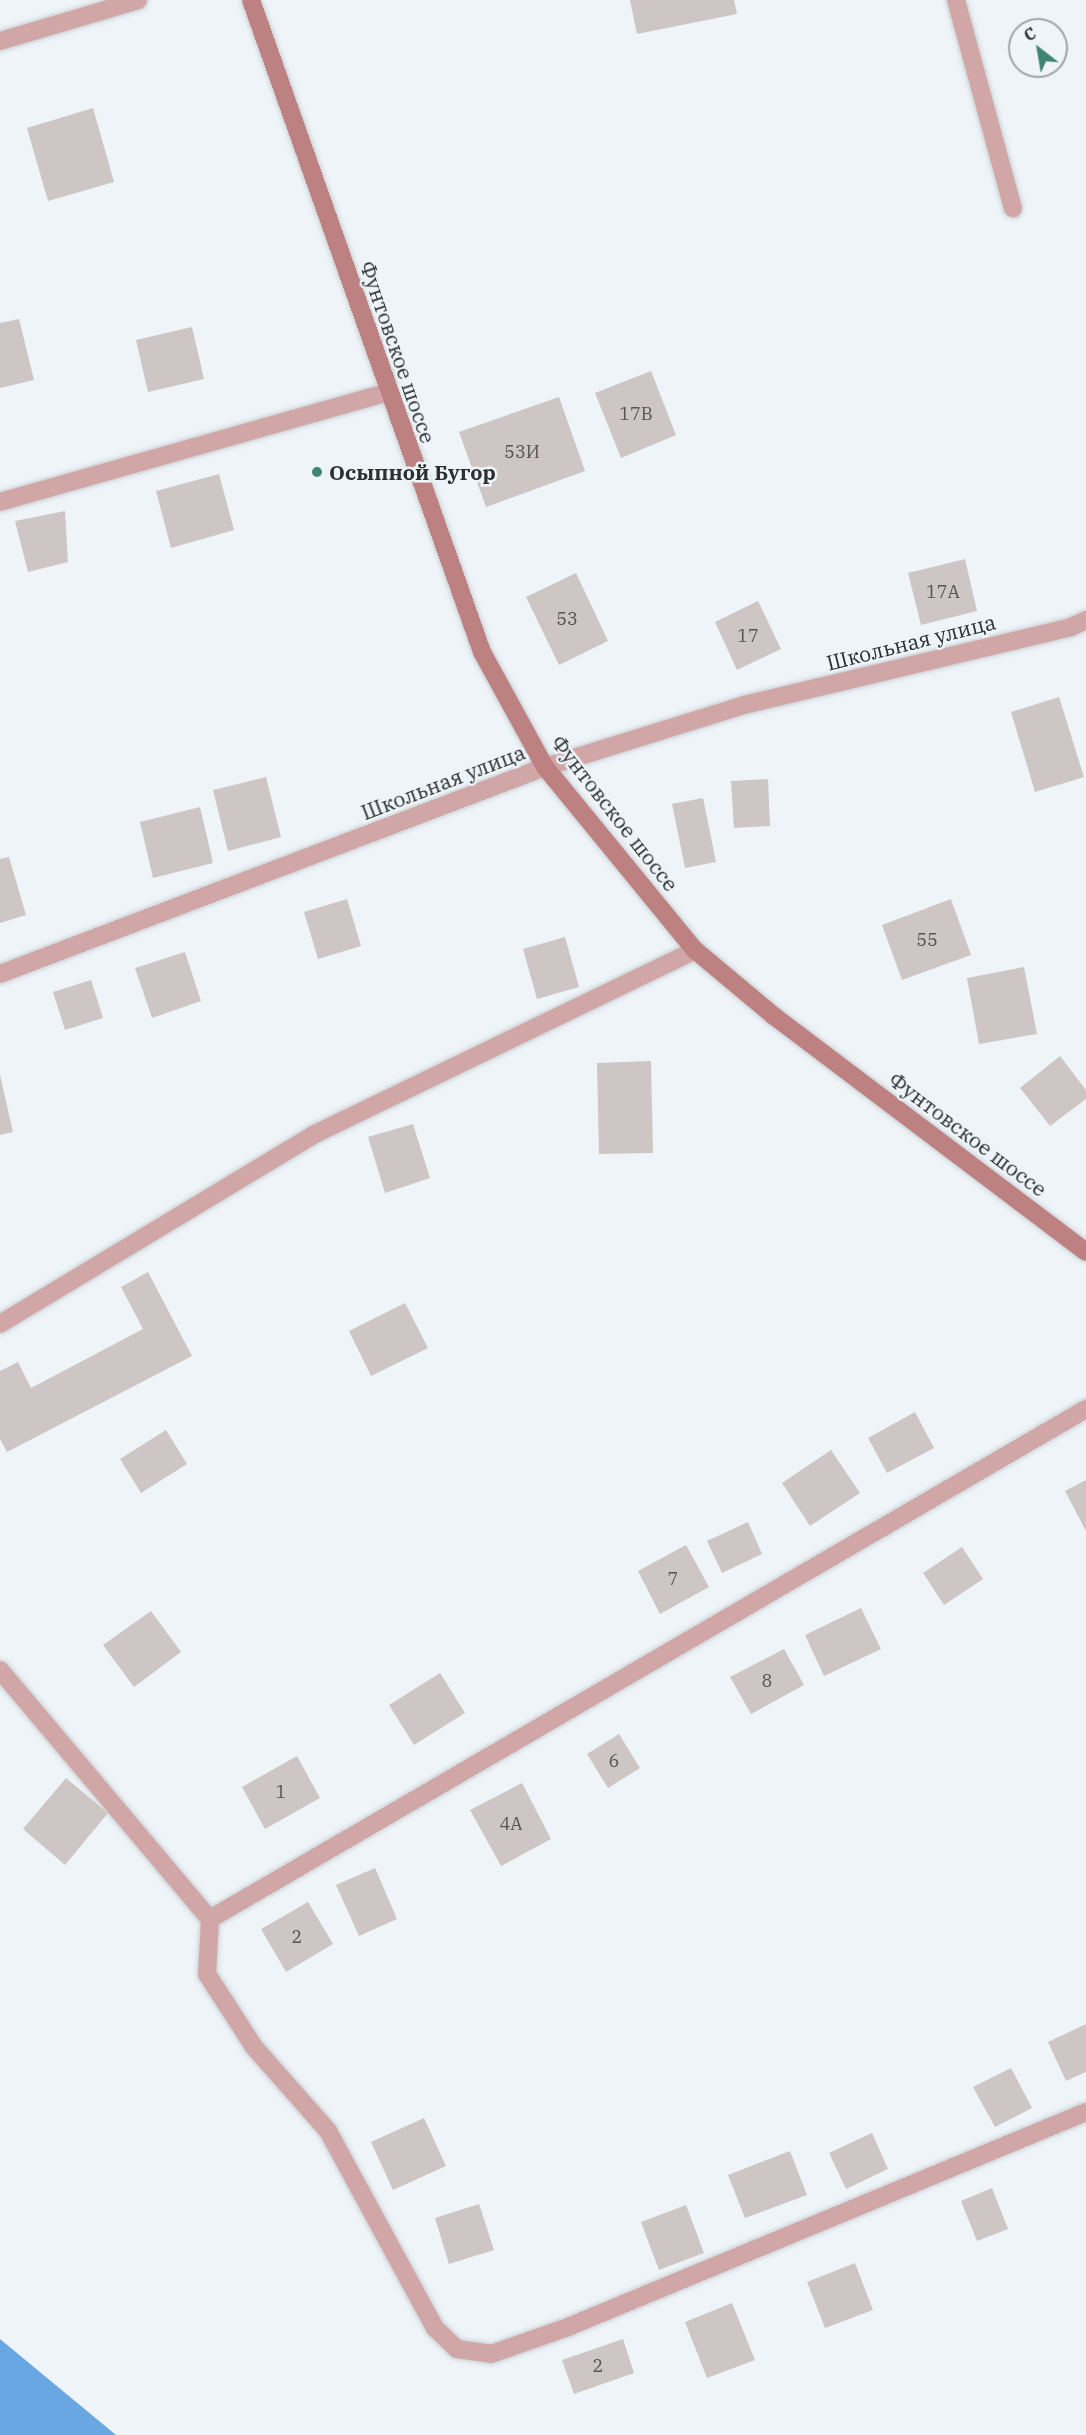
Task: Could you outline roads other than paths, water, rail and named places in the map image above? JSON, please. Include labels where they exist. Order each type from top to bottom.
[{"type":"street","points":[[0,41],[138,0]]},
{"type":"street","name":"Фунтовское шоссе","points":[[251,0],[482,652],[545,767],[695,950],[774,1016],[1086,1252]]},
{"type":"street","points":[[956,0],[1013,208]]},
{"type":"street","points":[[0,502],[388,392]]},
{"type":"street","name":"Школьная улица","points":[[0,974],[545,767],[744,705],[1071,627],[1086,620]]},
{"type":"street","points":[[0,1324],[315,1134],[695,950]]},
{"type":"street","points":[[210,1919],[1086,1408]]},
{"type":"street","points":[[0,1670],[210,1919],[207,1974],[254,2047],[328,2131],[435,2328],[458,2349],[491,2354],[568,2327],[1086,2112]]},
{"type":"water","points":[[0,2339],[116,2435],[0,2435]]},
{"type":"place","name":"Осыпной Бугор","points":[[317,472]]}]
